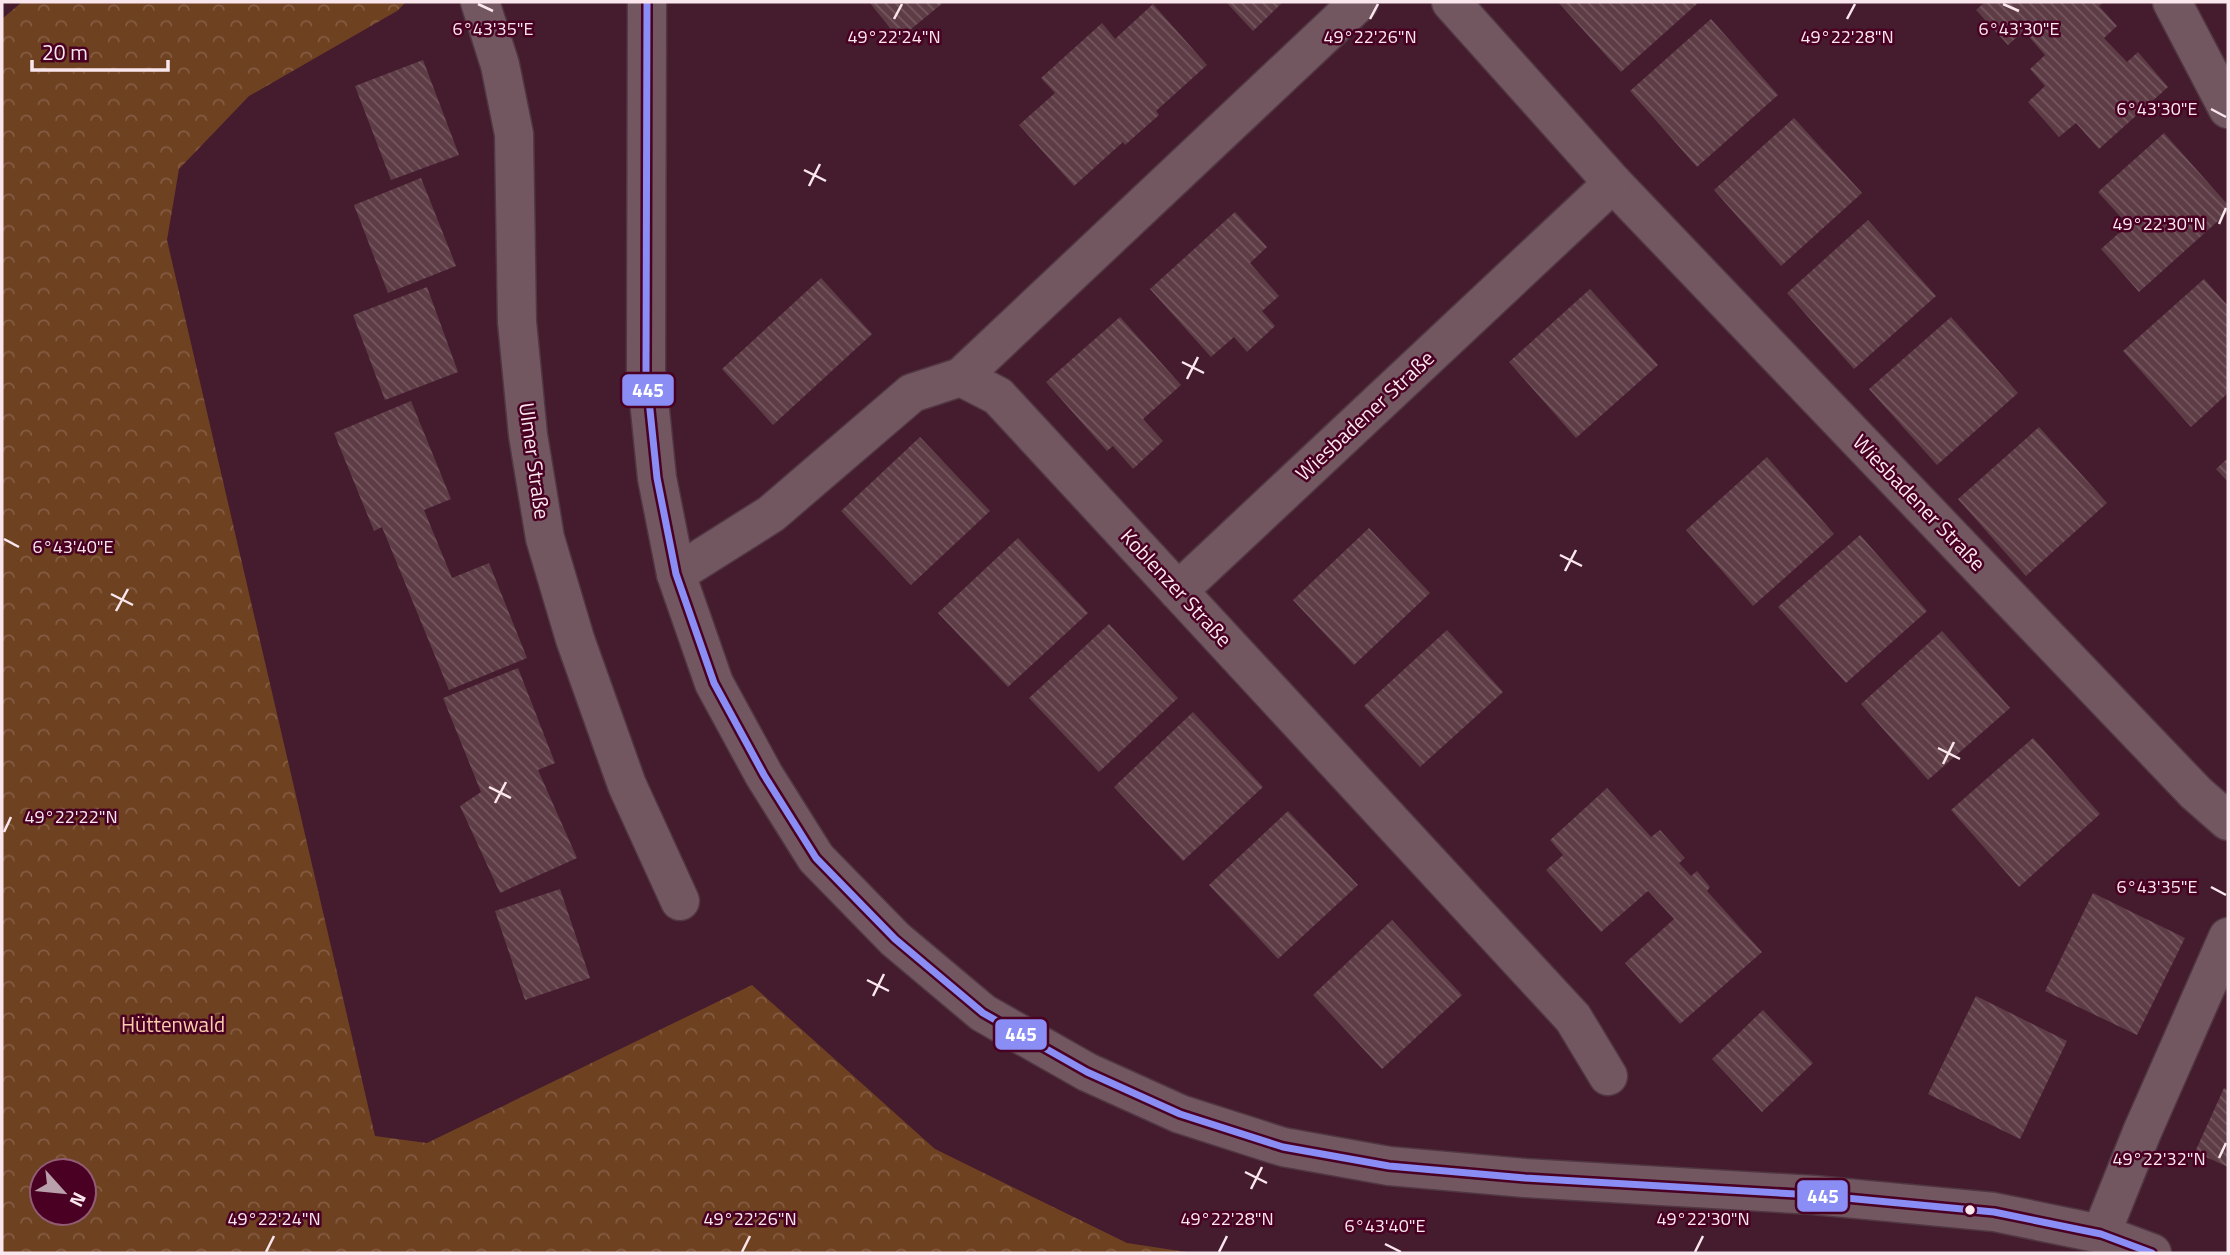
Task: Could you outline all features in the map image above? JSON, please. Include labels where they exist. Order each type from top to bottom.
[{"type":"street","name":"Ulmer Straße","points":[[480,2],[500,65],[514,134],[517,322],[528,435],[545,538],[575,639],[627,785],[680,901]]},
{"type":"street","points":[[647,2],[646,371],[657,478],[676,574],[714,683],[764,775],[816,858],[895,939],[984,1013],[1087,1072],[1180,1114],[1283,1147],[1390,1166],[1525,1178],[1814,1195],[1994,1212],[2101,1234],[2152,1253]]},
{"type":"street","points":[[676,574],[771,514],[912,393],[961,377],[1359,2]]},
{"type":"street","name":"Wiesbadener Straße","points":[[1451,2],[1613,183],[2177,773],[2228,821]]},
{"type":"street","points":[[2172,2],[2228,109]]},
{"type":"street","name":"Wiesbadener Straße","points":[[1178,591],[1613,183]]},
{"type":"street","name":"Koblenzer Straße","points":[[961,377],[998,397],[1573,1017],[1608,1076]]},
{"type":"street","points":[[2101,1234],[2142,1132],[2228,937]]},
{"type":"green space","name":"Hüttenwald","points":[[22,2],[406,2],[397,11],[249,96],[179,169],[167,240],[375,1136],[427,1143],[752,985],[935,1149],[1127,1243],[1193,1253],[2,1253],[2,19]]},
{"type":"building","points":[[869,2],[944,2],[899,39]]},
{"type":"building","points":[[1226,2],[1283,2],[1253,31]]},
{"type":"building","points":[[1558,2],[1699,2],[1621,72]]},
{"type":"building","points":[[1985,2],[2104,2],[2099,6],[2117,26],[2104,38],[2127,62],[2138,52],[2168,87],[2099,149],[2076,123],[2059,137],[2028,102],[2045,86],[2030,69],[2045,55],[2024,31],[2008,45],[1976,10]]},
{"type":"building","points":[[1153,4],[1207,65],[1156,111],[1159,115],[1125,145],[1123,142],[1074,186],[1019,125],[1055,93],[1041,78],[1102,23],[1115,39]]},
{"type":"building","points":[[1711,19],[1778,95],[1697,167],[1630,91]]},
{"type":"building","points":[[423,60],[459,155],[391,180],[355,86]]},
{"type":"building","points":[[1794,118],[1862,193],[1781,266],[1714,190]]},
{"type":"building","points":[[2164,133],[2228,205],[2228,212],[2139,292],[2101,249],[2128,225],[2098,192]]},
{"type":"building","points":[[421,178],[456,266],[388,293],[354,205]]},
{"type":"building","points":[[1235,212],[1267,247],[1250,263],[1279,296],[1262,311],[1275,326],[1247,352],[1234,337],[1211,357],[1150,289]]},
{"type":"building","points":[[1868,220],[1936,296],[1854,369],[1787,293]]},
{"type":"building","points":[[821,278],[872,334],[773,425],[722,369]]},
{"type":"building","points":[[2204,279],[2228,306],[2228,393],[2191,427],[2123,351]]},
{"type":"building","points":[[427,287],[458,372],[385,400],[353,315]]},
{"type":"building","points":[[1590,289],[1658,365],[1576,438],[1509,362]]},
{"type":"building","points":[[1120,317],[1181,385],[1143,419],[1163,441],[1133,469],[1113,446],[1107,451],[1046,382]]},
{"type":"building","points":[[1951,317],[2018,393],[1937,465],[1869,389]]},
{"type":"building","points":[[411,401],[451,499],[424,510],[452,578],[489,563],[527,658],[449,690],[382,527],[374,531],[334,433]]},
{"type":"building","points":[[2039,427],[2107,503],[2026,576],[1958,499]]},
{"type":"building","points":[[920,437],[990,511],[911,585],[841,511]]},
{"type":"building","points":[[1767,457],[1834,534],[1753,606],[1686,530]]},
{"type":"building","points":[[2228,458],[2228,482],[2216,469]]},
{"type":"building","points":[[1369,528],[1430,593],[1354,665],[1293,600]]},
{"type":"building","points":[[1860,535],[1927,611],[1846,683],[1778,607]]},
{"type":"building","points":[[1018,538],[1088,613],[1008,687],[938,613]]},
{"type":"building","points":[[1109,624],[1178,698],[1099,772],[1029,698]]},
{"type":"building","points":[[1447,630],[1503,692],[1420,767],[1364,706]]},
{"type":"building","points":[[1942,631],[2010,708],[1928,780],[1861,704]]},
{"type":"building","points":[[518,668],[555,763],[538,770],[577,858],[500,893],[460,806],[481,792],[443,698]]},
{"type":"building","points":[[1193,712],[1263,787],[1183,861],[1114,787]]},
{"type":"building","points":[[2033,738],[2100,814],[2019,887],[1951,810]]},
{"type":"building","points":[[1607,788],[1651,837],[1660,830],[1685,858],[1679,863],[1691,876],[1697,871],[1710,887],[1707,891],[1762,952],[1680,1024],[1625,963],[1674,919],[1648,891],[1601,932],[1546,870],[1563,855],[1550,840]]},
{"type":"building","points":[[1288,811],[1358,885],[1278,959],[1209,885]]},
{"type":"building","points":[[560,889],[590,978],[525,1000],[495,911]]},
{"type":"building","points":[[2093,893],[2185,938],[2137,1035],[2045,991]]},
{"type":"building","points":[[1392,920],[1462,995],[1382,1069],[1313,995]]},
{"type":"building","points":[[1976,996],[2067,1041],[2020,1139],[1928,1094]]},
{"type":"building","points":[[1763,1010],[1813,1063],[1762,1112],[1712,1059]]},
{"type":"building","points":[[2224,1088],[2228,1090],[2228,1167],[2195,1152]]},
{"type":"transit line","name":"445","points":[[647,2],[646,371],[657,478],[676,574],[714,683],[764,775],[816,858],[895,939],[983,1013],[1087,1072],[1180,1114],[1283,1147],[1389,1166],[1525,1178],[1814,1195],[1994,1212],[2101,1234],[2152,1253]]}]
